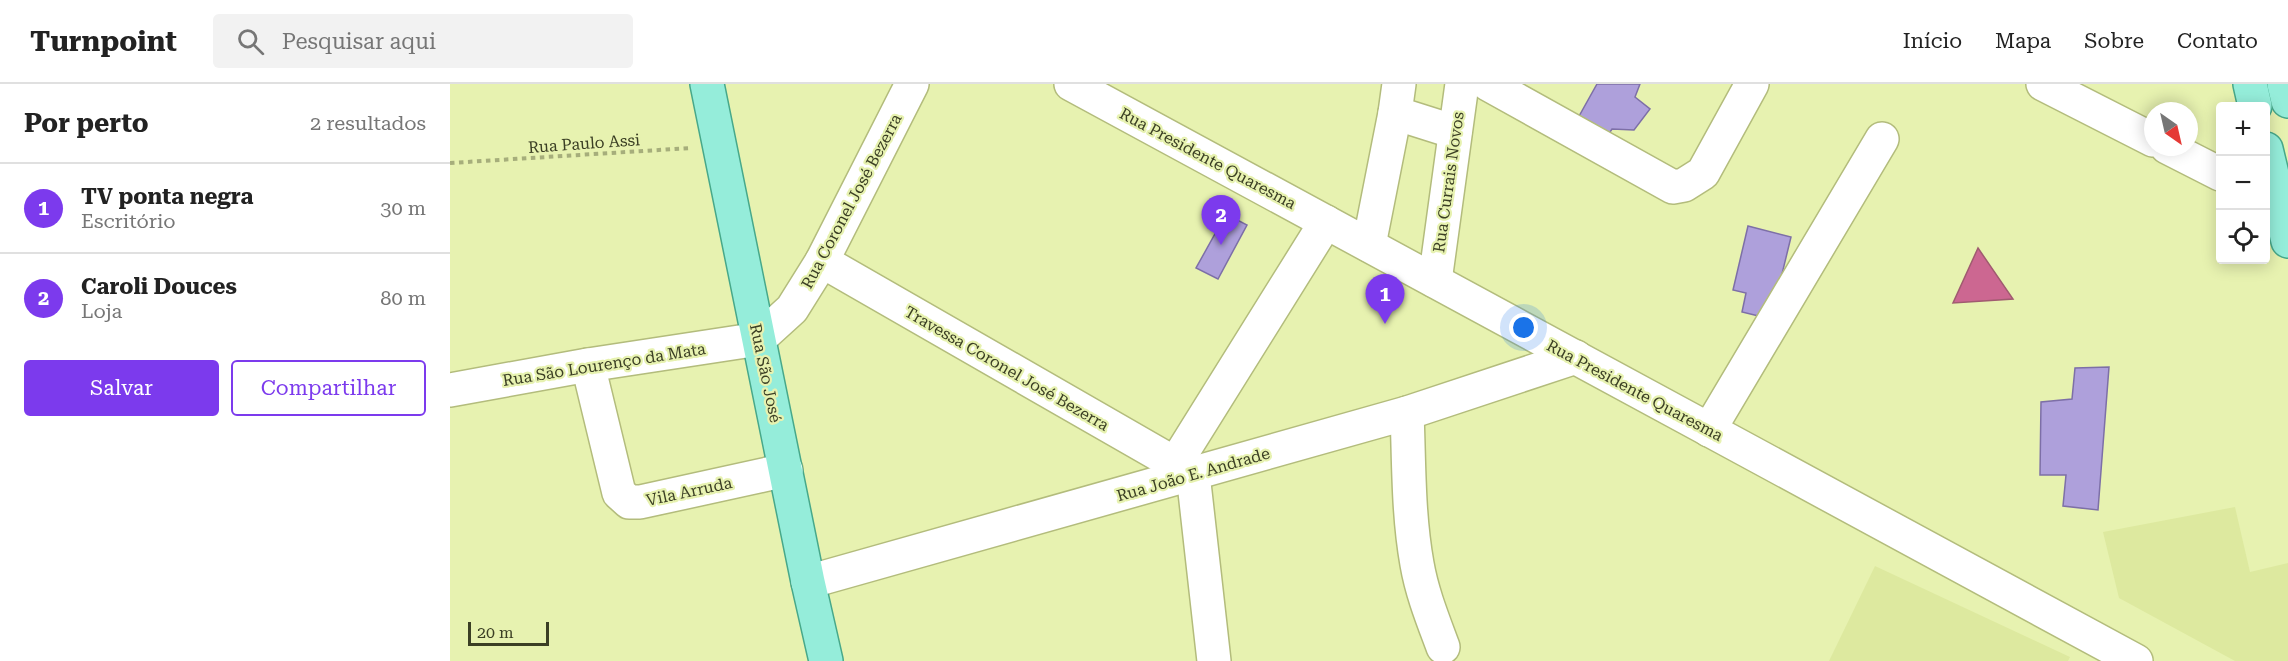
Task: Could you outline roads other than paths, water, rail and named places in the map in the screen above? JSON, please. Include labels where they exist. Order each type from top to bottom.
[{"type":"main road","name":"Rua São José","points":[[707,84],[826,661]]},
{"type":"main road","points":[[2250,84],[2254,102]]},
{"type":"main road","points":[[2284,84],[2288,101]]},
{"type":"main road","points":[[2267,156],[2288,241]]},
{"type":"street","name":"Rua Coronel José Bezerra","points":[[759,339],[792,309],[822,261],[912,84]]},
{"type":"street","name":"Rua Presidente Quaresma","points":[[1071,84],[2136,661]]},
{"type":"street","name":"Rua Currais Novos","points":[[1435,281],[1462,84]]},
{"type":"street","points":[[1488,84],[1673,187],[1684,185],[1703,173],[1752,84]]},
{"type":"street","points":[[2043,84],[2144,135]]},
{"type":"street","points":[[1369,245],[1397,98],[1455,132]]},
{"type":"street","points":[[1709,430],[1881,139]]},
{"type":"street","points":[[2185,156],[2216,172]]},
{"type":"street","points":[[1214,661],[1184,469],[1326,222]]},
{"type":"street","name":"Travessa Coronel José Bezerra","points":[[822,261],[1184,469]]},
{"type":"street","name":"Rua São Lourenço da Mata","points":[[450,390],[588,365],[759,339]]},
{"type":"street","name":"Rua João E. Andrade","points":[[808,582],[1184,469],[1407,423],[1576,357]]},
{"type":"street","name":"Vila Arruda","points":[[588,365],[619,493],[629,502],[639,502],[786,470]]},
{"type":"street","points":[[1407,423],[1412,528],[1417,566],[1427,606],[1443,647]]},
{"type":"place","name":"Caroli Douces","points":[[1221,245]]},
{"type":"place","name":"TV ponta negra","points":[[1385,324]]}]
